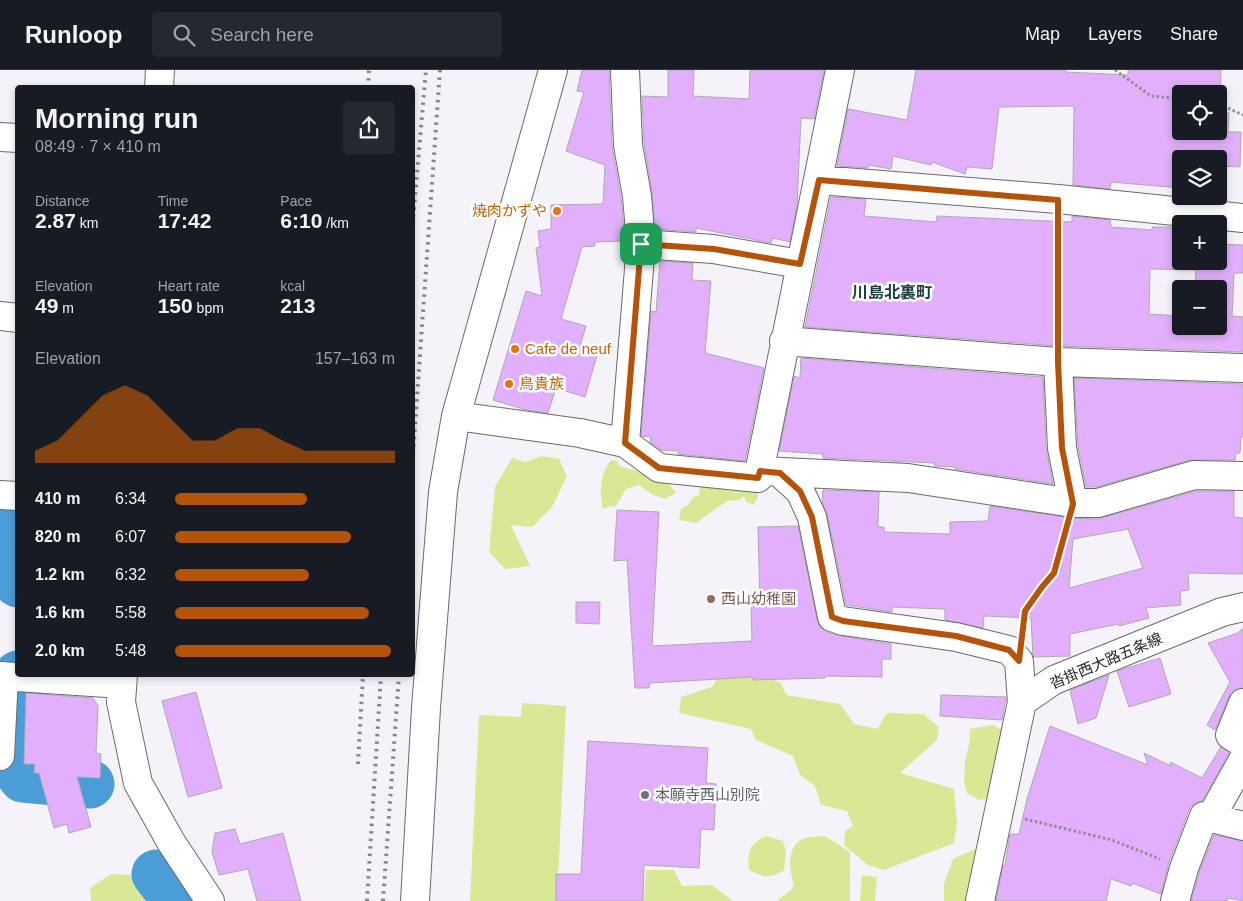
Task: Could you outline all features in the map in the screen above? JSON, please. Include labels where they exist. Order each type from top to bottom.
[{"type":"street","points":[[160,70],[160,85]]},
{"type":"street","points":[[415,901],[426,708],[442,492],[456,416],[553,70]]},
{"type":"street","points":[[625,70],[628,145],[637,196],[641,244],[625,443]]},
{"type":"street","points":[[770,472],[784,340],[819,180],[840,70]]},
{"type":"street","points":[[0,137],[15,138]]},
{"type":"street","points":[[819,180],[1243,218]]},
{"type":"street","points":[[641,244],[714,249],[800,264]]},
{"type":"street","points":[[0,316],[15,318]]},
{"type":"street","points":[[784,340],[1058,362],[1243,368]]},
{"type":"street","points":[[1058,362],[1062,448],[1073,504]]},
{"type":"street","points":[[456,416],[580,433],[625,443],[659,468],[758,478],[770,472],[908,478],[1073,504],[1098,503],[1194,475],[1243,476]]},
{"type":"street","points":[[770,472],[800,491],[812,517],[832,617],[843,621],[956,636],[1009,650],[1019,661],[1022,702],[980,901]]},
{"type":"street","name":"沓掛西大路五条線","points":[[1022,702],[1054,680],[1222,612],[1243,607]]},
{"type":"street","points":[[0,756],[11,676]]},
{"type":"street","points":[[48,677],[122,679],[121,702],[138,783],[171,842],[210,901]]},
{"type":"street","points":[[1243,704],[1230,735],[1243,743]]},
{"type":"street","points":[[1211,817],[1243,760]]},
{"type":"street","points":[[1175,901],[1184,868],[1204,816],[1243,826]]},
{"type":"path","points":[[1115,70],[1151,96],[1172,98]]},
{"type":"path","points":[[1227,108],[1243,115]]},
{"type":"path","points":[[1058,200],[1058,362]]},
{"type":"path","points":[[1019,661],[1025,611],[1054,573],[1073,504]]},
{"type":"path","points":[[999,812],[1112,840],[1184,868]]},
{"type":"green space","points":[[541,456],[559,459],[567,476],[552,507],[532,527],[511,525],[530,566],[505,569],[489,552],[495,487],[512,458],[526,462]]},
{"type":"green space","points":[[611,460],[618,461],[619,466],[665,479],[676,493],[665,499],[653,495],[639,485],[626,489],[616,506],[602,508],[602,483],[607,465]]},
{"type":"green space","points":[[710,479],[758,488],[758,496],[754,505],[746,502],[744,496],[739,500],[727,501],[696,523],[679,520],[681,509],[689,504],[693,497],[699,495],[700,488]]},
{"type":"green space","points":[[723,668],[746,669],[781,683],[786,695],[840,704],[854,724],[877,729],[887,713],[923,714],[939,727],[937,740],[900,773],[954,789],[957,823],[954,843],[884,870],[868,865],[844,845],[845,831],[853,826],[847,811],[821,805],[815,786],[800,775],[793,756],[756,740],[751,729],[679,713],[681,697],[712,687]]},
{"type":"green space","points":[[522,703],[566,706],[557,901],[470,901],[479,715],[521,717]]},
{"type":"green space","points":[[992,725],[1008,732],[996,798],[979,800],[967,793],[964,782],[970,729]]},
{"type":"green space","points":[[766,836],[783,841],[786,851],[784,870],[770,876],[749,870],[748,858],[750,849],[756,842]]},
{"type":"green space","points":[[825,836],[850,852],[850,901],[777,901],[791,890],[794,885],[790,858],[795,846],[805,838]]},
{"type":"green space","points":[[975,849],[981,854],[977,901],[944,901],[944,884],[953,859]]},
{"type":"green space","points":[[646,870],[674,870],[682,886],[712,885],[733,901],[644,901]]},
{"type":"green space","points":[[111,874],[149,876],[164,894],[179,901],[91,901],[90,888]]},
{"type":"green space","points":[[862,875],[877,877],[875,901],[860,901]]},
{"type":"building","points":[[582,70],[609,70],[612,146],[621,198],[625,241],[594,242],[595,246],[582,247],[561,319],[586,326],[580,346],[598,352],[585,397],[556,388],[548,413],[526,410],[493,400],[526,291],[542,296],[536,248],[540,247],[538,231],[551,229],[551,205],[603,204],[605,165],[566,151],[584,92],[577,91]]},
{"type":"building","points":[[668,70],[694,70],[693,96],[749,99],[750,70],[824,70],[814,119],[801,118],[797,205],[790,242],[773,238],[771,243],[696,228],[696,232],[655,229],[652,193],[644,143],[642,96],[668,97]]},
{"type":"building","points":[[916,70],[1066,70],[1066,72],[1128,75],[1128,70],[1221,70],[1221,85],[1172,85],[1172,140],[1227,140],[1227,113],[1229,113],[1228,132],[1241,132],[1240,167],[1227,166],[1227,150],[1172,150],[1172,187],[1111,182],[1110,189],[1073,185],[1074,106],[999,107],[992,169],[967,167],[965,174],[932,162],[931,165],[893,156],[891,169],[868,165],[868,168],[837,166],[848,109],[907,120]]},
{"type":"building","points":[[831,197],[866,199],[864,216],[936,222],[937,216],[1072,222],[1072,216],[1110,220],[1111,227],[1152,230],[1152,227],[1172,227],[1172,269],[1150,269],[1149,314],[1172,315],[1172,335],[1227,335],[1227,280],[1195,280],[1196,270],[1227,270],[1227,244],[1243,245],[1243,273],[1234,273],[1232,316],[1243,317],[1243,352],[1059,346],[805,327]]},
{"type":"building","points":[[660,261],[693,263],[692,280],[711,281],[705,353],[764,368],[745,461],[678,454],[679,451],[661,450],[650,442],[651,437],[641,436],[651,311],[656,312]]},
{"type":"building","points":[[801,358],[1043,377],[1046,449],[1053,484],[955,469],[955,467],[934,466],[935,463],[823,458],[823,454],[779,451],[794,376],[800,378]]},
{"type":"building","points":[[1074,378],[1243,384],[1243,437],[1241,437],[1240,453],[1236,453],[1235,460],[1190,460],[1096,487],[1086,487],[1078,446]]},
{"type":"building","points":[[823,490],[879,492],[878,527],[884,527],[884,532],[950,534],[950,522],[988,521],[990,506],[1071,518],[1098,519],[1196,491],[1234,491],[1234,517],[1243,518],[1243,574],[1188,573],[1189,590],[1180,591],[1181,605],[1146,608],[1149,618],[1119,626],[1118,624],[1070,634],[1070,656],[1033,657],[1031,618],[984,616],[983,628],[945,620],[945,609],[892,607],[892,612],[846,605],[827,514],[822,502]],"holes":[[[1128,529],[1143,568],[1069,588],[1073,539]]]},
{"type":"building","points":[[617,510],[659,512],[652,646],[752,641],[751,605],[760,605],[758,527],[798,526],[820,627],[827,632],[841,636],[891,644],[891,659],[882,659],[882,677],[825,676],[825,678],[753,680],[753,677],[650,683],[649,688],[635,688],[627,560],[614,561]]},
{"type":"building","points":[[576,602],[600,602],[599,624],[576,623]]},
{"type":"building","points":[[1243,628],[1243,688],[1234,690],[1229,697],[1215,730],[1207,725],[1230,682],[1208,643],[1238,633]]},
{"type":"building","points":[[1160,658],[1171,694],[1129,707],[1117,671]]},
{"type":"building","points":[[1109,675],[1096,718],[1078,724],[1070,690]]},
{"type":"building","points":[[196,692],[222,788],[188,797],[162,701]]},
{"type":"building","points":[[26,693],[93,698],[98,706],[96,753],[101,754],[100,778],[77,777],[91,827],[69,833],[67,824],[54,828],[39,773],[34,773],[35,764],[24,764]]},
{"type":"building","points":[[941,695],[1006,697],[1002,720],[940,716]]},
{"type":"building","points":[[1050,726],[1148,765],[1144,753],[1171,766],[1170,762],[1202,778],[1221,747],[1229,753],[1202,801],[1194,804],[1189,810],[1169,862],[1161,894],[1132,883],[1131,886],[1111,879],[1106,901],[996,901],[1003,865],[1005,866],[1010,834],[1019,834],[1027,799]]},
{"type":"building","points":[[588,741],[708,748],[706,783],[716,784],[714,830],[701,829],[699,868],[644,865],[643,901],[556,901],[556,874],[581,874]]},
{"type":"building","points":[[235,829],[240,844],[283,833],[301,901],[257,901],[248,869],[219,875],[212,852],[215,833]]},
{"type":"building","points":[[1214,835],[1243,841],[1243,901],[1228,898],[1227,901],[1191,901],[1199,873]]},
{"type":"waterway","points":[[0,517],[10,545],[15,569]]},
{"type":"waterway","points":[[18,677],[14,766],[23,778],[90,784]]},
{"type":"waterway","points":[[156,874],[177,901]]},
{"type":"railway","points":[[368,85],[369,70]]},
{"type":"railway","points":[[415,197],[426,70]]},
{"type":"railway","points":[[415,426],[440,70]]},
{"type":"railway","points":[[358,764],[363,677]]},
{"type":"railway","points":[[367,901],[381,677]]},
{"type":"railway","points":[[383,901],[399,677]]},
{"type":"place","name":"焼肉かずや","points":[[557,211]]},
{"type":"place","name":"Cafe de neuf","points":[[515,349]]},
{"type":"place","name":"鳥貴族","points":[[509,384]]},
{"type":"place","name":"西山幼稚園","points":[[711,599]]},
{"type":"place","name":"本願寺西山別院","points":[[645,795]]},
{"type":"district","name":"川島北裏町","points":[[892,292]]},
{"type":"route","points":[[819,180],[1058,200],[1058,362],[1062,448],[1073,504],[1064,543],[1054,573],[1025,611],[1019,661],[1009,650],[956,636],[843,621],[832,617],[812,517],[800,491],[780,473],[760,471],[758,478],[659,468],[625,443],[641,244],[714,249],[800,264],[819,180]]}]
